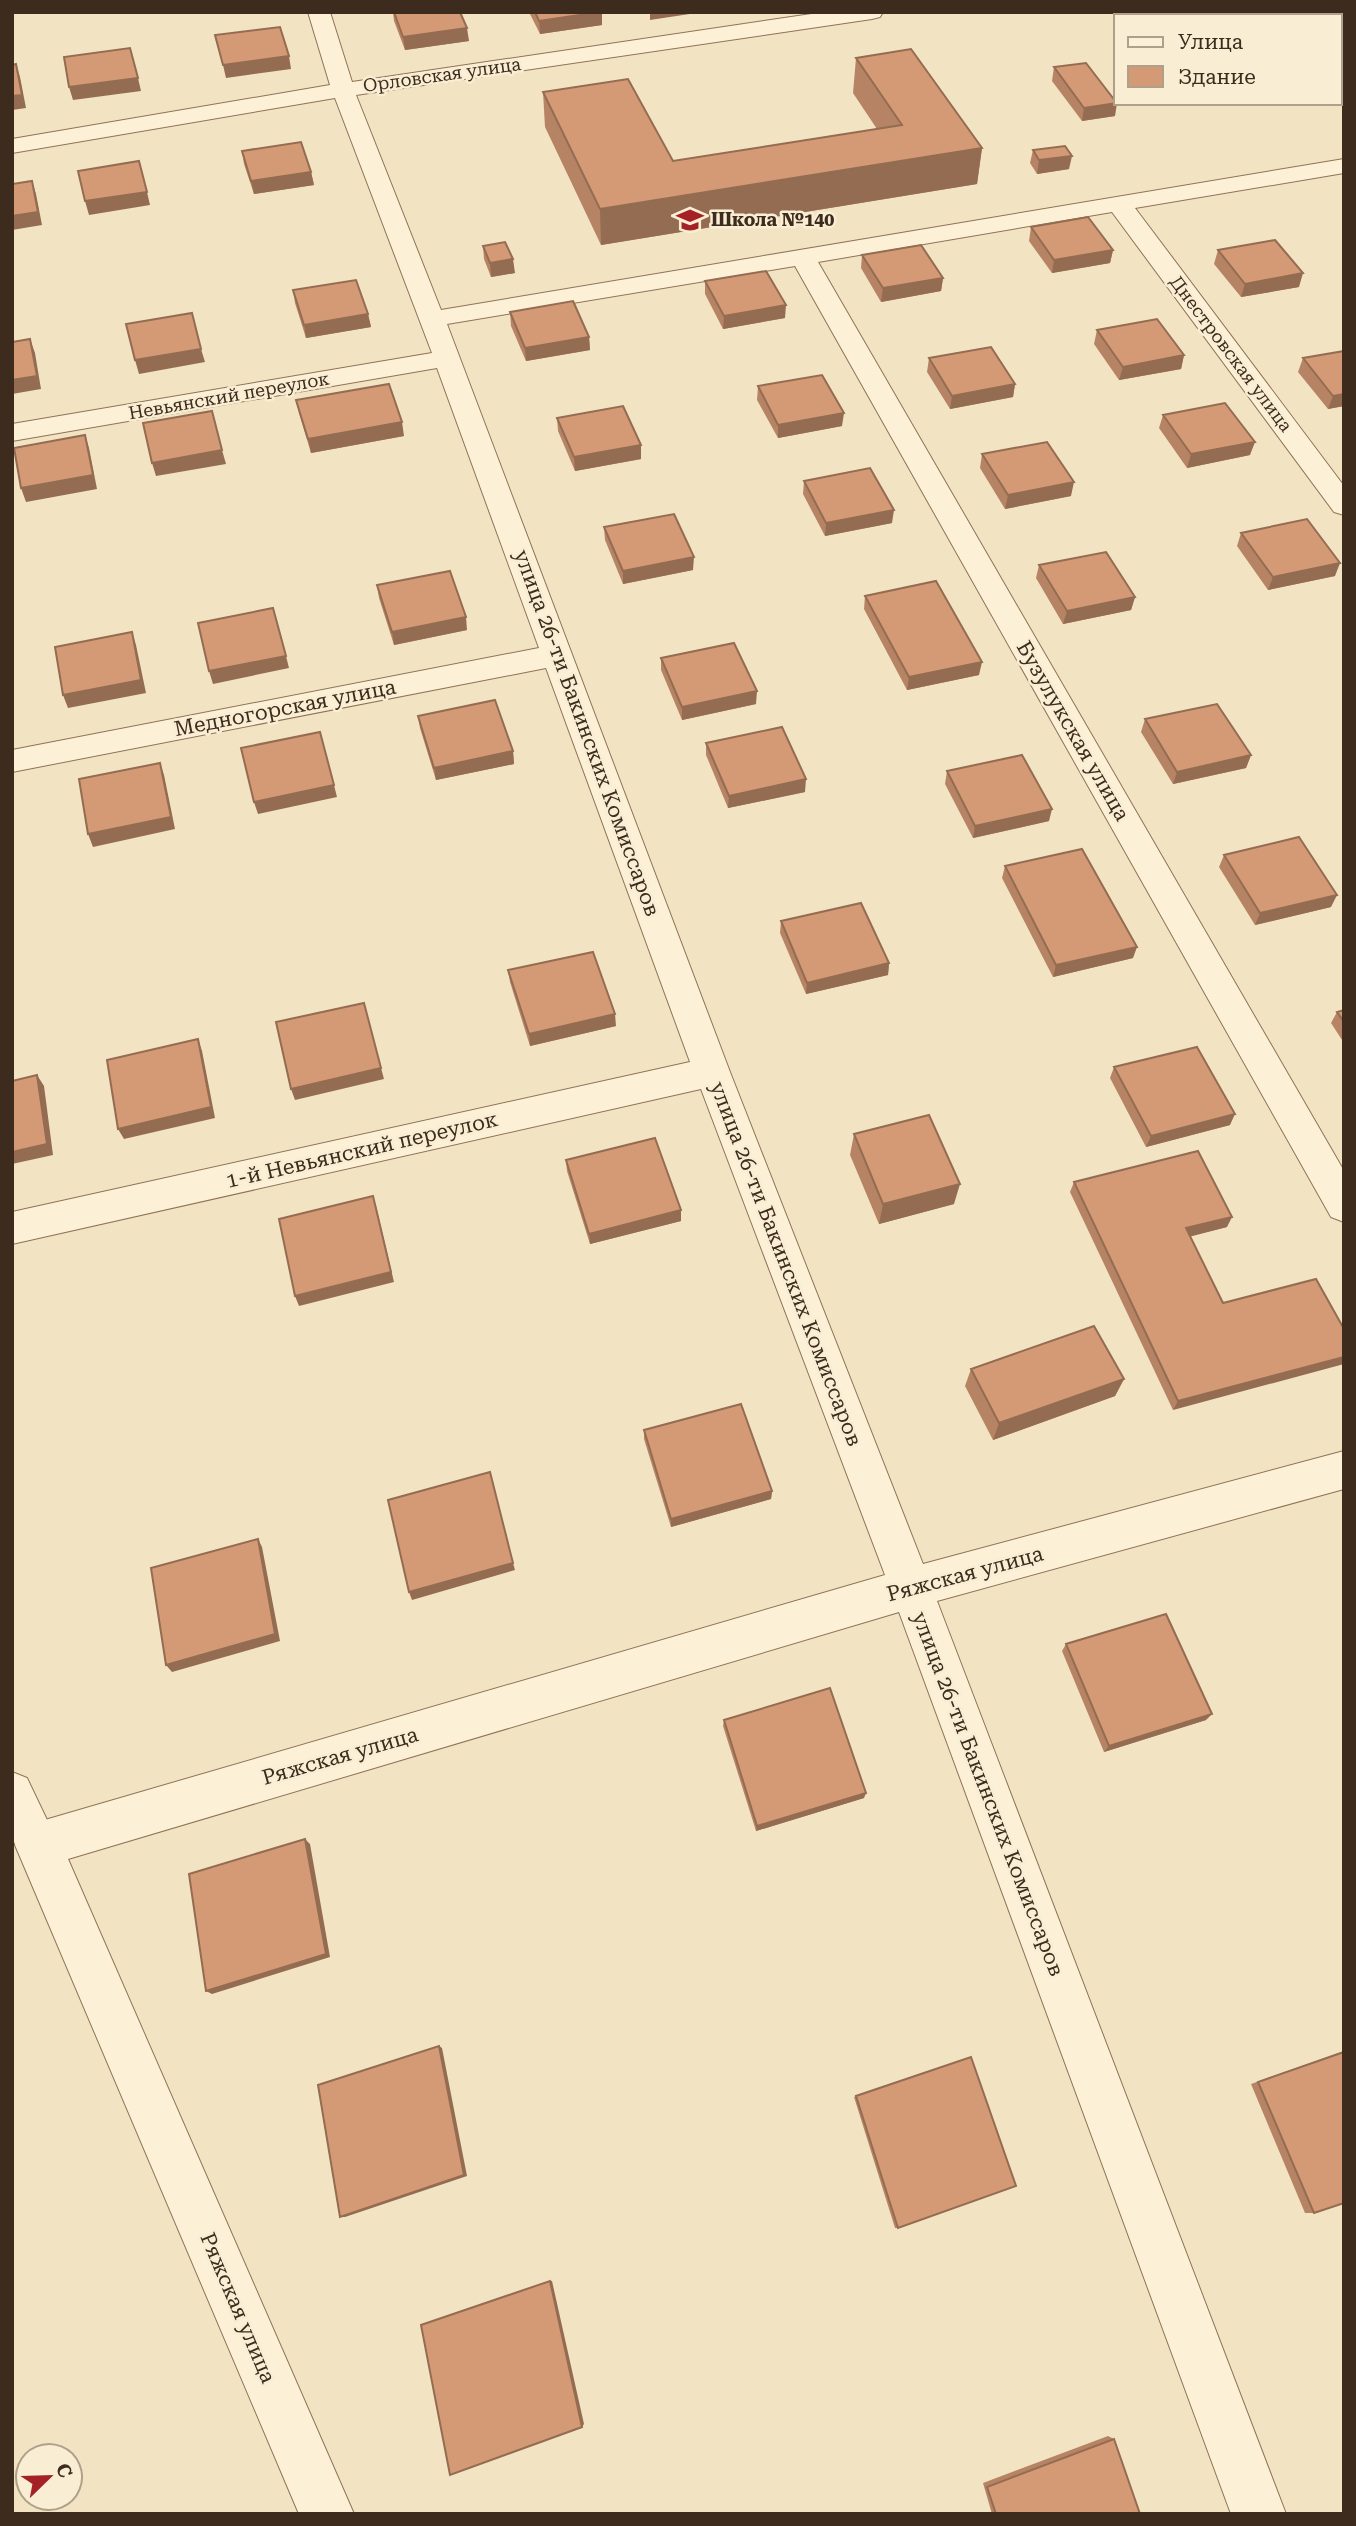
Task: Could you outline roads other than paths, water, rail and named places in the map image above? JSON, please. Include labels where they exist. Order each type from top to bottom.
[{"type":"street","name":"улица 26-ти Бакинских Комиссаров","points":[[319,12],[343,90],[559,655],[712,1072],[911,1588],[1259,2514]]},
{"type":"street","name":"Орловская улица","points":[[12,146],[343,90],[872,12]]},
{"type":"street","points":[[432,319],[1344,166]]},
{"type":"street","name":"Днестровская улица","points":[[1118,203],[1344,506]]},
{"type":"street","name":"Бузулукская улица","points":[[802,256],[1344,1206]]},
{"type":"street","name":"Невьянский переулок","points":[[12,433],[446,359]]},
{"type":"street","name":"Медногорская улица","points":[[12,761],[559,655]]},
{"type":"street","name":"1-й Невьянский переулок","points":[[12,1228],[712,1072]]},
{"type":"street","name":"Ряжская улица","points":[[327,2514],[25,1851],[911,1588],[1344,1470]]},
{"type":"lane","points":[[12,1793],[25,1851]]},
{"type":"place","name":"Школа №140","points":[[690,220]]}]
